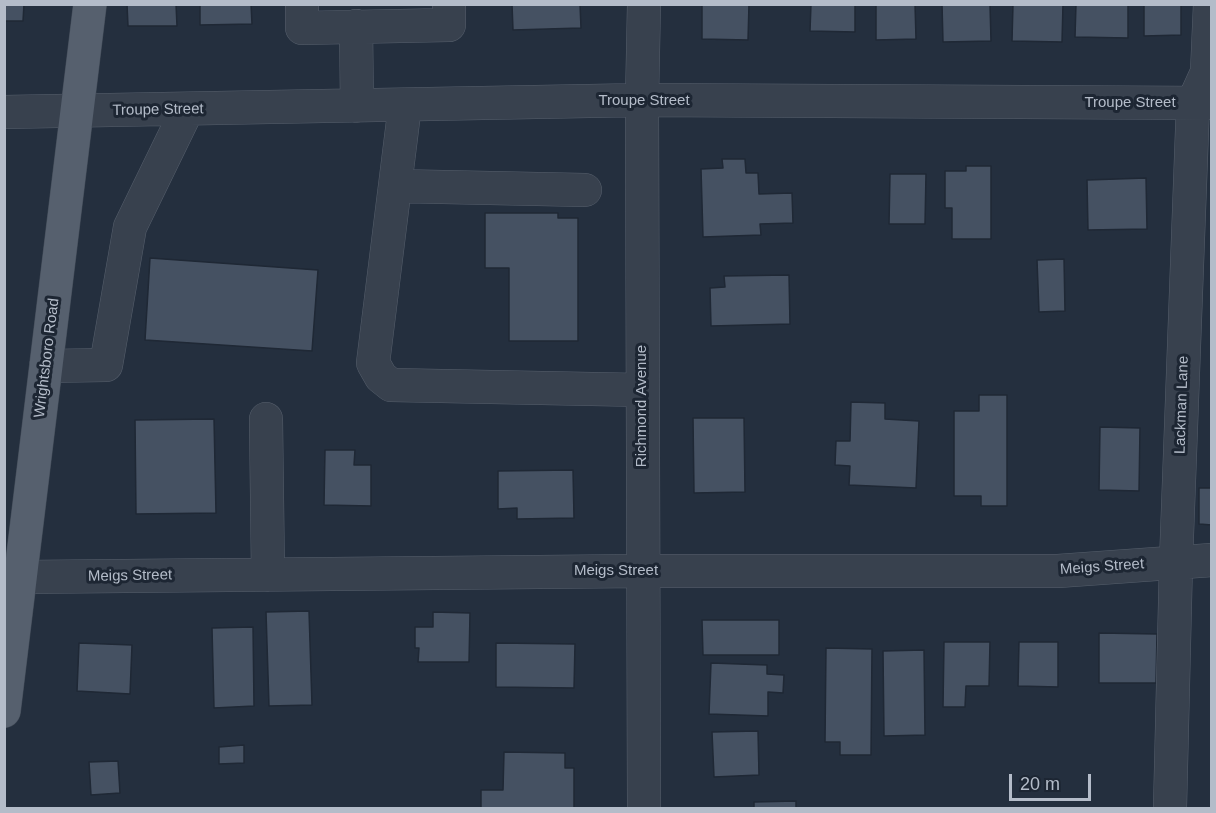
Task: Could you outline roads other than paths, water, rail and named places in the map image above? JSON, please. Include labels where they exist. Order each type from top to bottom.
[{"type":"main road","name":"Wrightsboro Road","points":[[4,711],[90,4]]},
{"type":"street","points":[[302,4],[302,28],[449,25],[449,4]]},
{"type":"street","name":"Richmond Avenue","points":[[644,4],[642,100],[644,808]]},
{"type":"street","name":"Lackman Lane","points":[[1170,808],[1176,562],[1202,103],[1207,72],[1210,4]]},
{"type":"street","points":[[356,26],[357,106]]},
{"type":"street","name":"Troupe Street","points":[[4,112],[642,100],[1202,103]]},
{"type":"street","points":[[405,105],[373,363],[381,377],[391,385],[642,390]]},
{"type":"street","points":[[46,366],[106,364],[130,227],[187,110]]},
{"type":"street","points":[[395,186],[585,189]]},
{"type":"street","points":[[266,419],[268,575]]},
{"type":"street","name":"Meigs Street","points":[[21,578],[642,571],[1058,571],[1212,560]]}]
